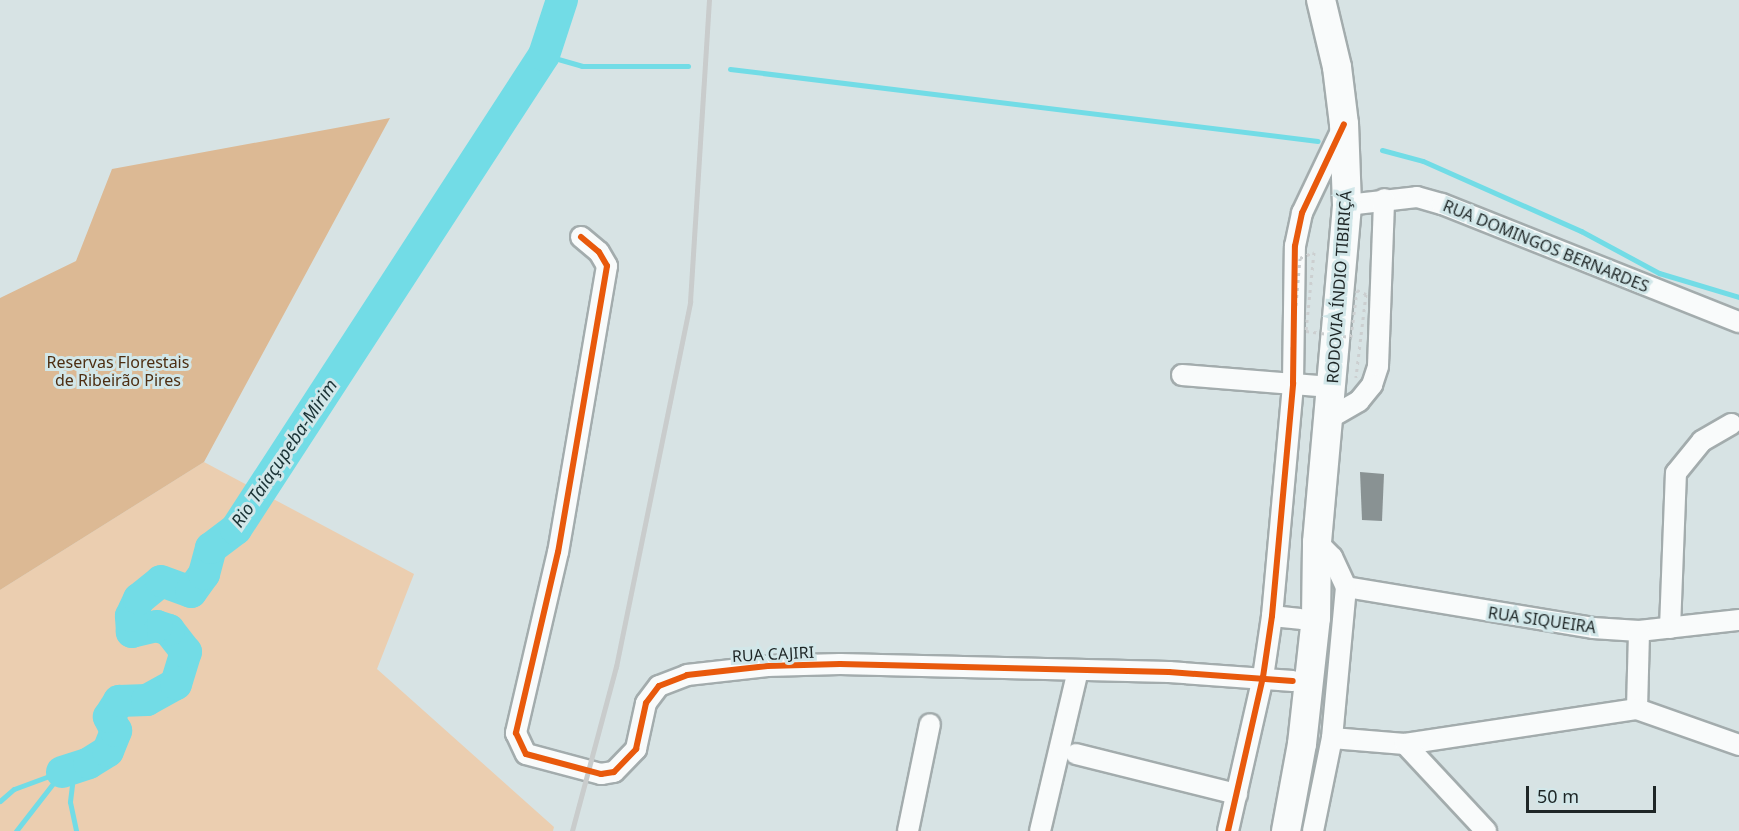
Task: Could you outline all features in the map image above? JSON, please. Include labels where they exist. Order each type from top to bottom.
[{"type":"highway","name":"RODOVIA ÍNDIO TIBIRIÇÁ","points":[[1286,831],[1308,698],[1316,618],[1317,542],[1328,420],[1344,382],[1347,205],[1344,123],[1337,67],[1321,0]]},
{"type":"highway","name":"RODOVIA ÍNDIO TIBIRIÇÁ","points":[[1266,831],[1293,681],[1300,619],[1315,576]]},
{"type":"street","points":[[1228,831],[1263,676],[1272,616],[1293,383],[1298,230],[1344,123]]},
{"type":"street","name":"RUA DOMINGOS BERNARDES","points":[[1347,205],[1417,197],[1442,204],[1739,322]]},
{"type":"street","points":[[1328,420],[1359,401],[1372,385],[1378,366],[1384,199]]},
{"type":"street","name":"RUA CAJIRI","points":[[581,237],[599,252],[607,266],[558,552],[516,733],[519,745],[535,759],[601,774],[622,768],[636,750],[646,703],[652,694],[671,679],[766,666],[840,664],[1078,670],[1263,676],[1293,681]]},
{"type":"street","points":[[1182,375],[1293,383],[1344,382]]},
{"type":"street","points":[[1670,628],[1676,473],[1702,441],[1732,424]]},
{"type":"street","points":[[1313,831],[1332,738],[1346,587],[1332,557],[1317,542]]},
{"type":"street","name":"RUA SIQUEIRA","points":[[1346,587],[1552,624],[1639,631],[1739,620]]},
{"type":"street","points":[[1272,616],[1300,619]]},
{"type":"street","points":[[1637,709],[1639,631]]},
{"type":"street","points":[[1040,831],[1078,670]]},
{"type":"street","points":[[1332,738],[1405,744],[1637,709],[1739,745]]},
{"type":"street","points":[[908,831],[930,724]]},
{"type":"street","points":[[1405,744],[1486,831]]},
{"type":"street","points":[[1076,754],[1237,794]]},
{"type":"path","points":[[1292,350],[1300,258],[1314,252],[1306,331],[1351,337],[1357,290],[1366,294],[1344,382]]},
{"type":"shaded area","points":[[204,462],[414,574],[377,669],[554,827],[553,831],[0,831],[0,590]]},
{"type":"green space","name":"Reservas Florestais de Ribeirão Pires","points":[[390,118],[204,462],[0,590],[0,298],[76,261],[112,169]]},
{"type":"building","points":[[1360,472],[1384,474],[1382,521],[1362,520]]},
{"type":"waterway","name":"Rio Taiaçupeba-Mirim","points":[[62,772],[89,763],[108,751],[116,731],[109,717],[119,701],[147,700],[176,684],[186,652],[169,630],[157,626],[132,632],[131,616],[139,599],[161,581],[191,592],[204,574],[211,548],[236,529],[544,55],[562,0]]},
{"type":"waterway","points":[[544,55],[582,66],[688,66]]},
{"type":"waterway","points":[[730,69],[1318,141]]},
{"type":"waterway","points":[[1382,150],[1423,161],[1581,231],[1659,273],[1739,297]]},
{"type":"waterway","points":[[0,801],[14,789],[60,772]]},
{"type":"waterway","points":[[62,772],[72,785],[70,802],[76,831]]},
{"type":"waterway","points":[[16,831],[62,772]]},
{"type":"railway","points":[[572,831],[616,667],[690,302],[709,0]]},
{"type":"cycle path","points":[[1228,831],[1263,677],[1272,616],[1293,383],[1295,246],[1302,213],[1344,124]]},
{"type":"cycle path","points":[[581,237],[599,252],[607,266],[558,552],[516,733],[526,754],[601,774],[614,772],[636,749],[646,703],[659,686],[687,675],[767,666],[840,664],[1169,672],[1293,681]]}]
